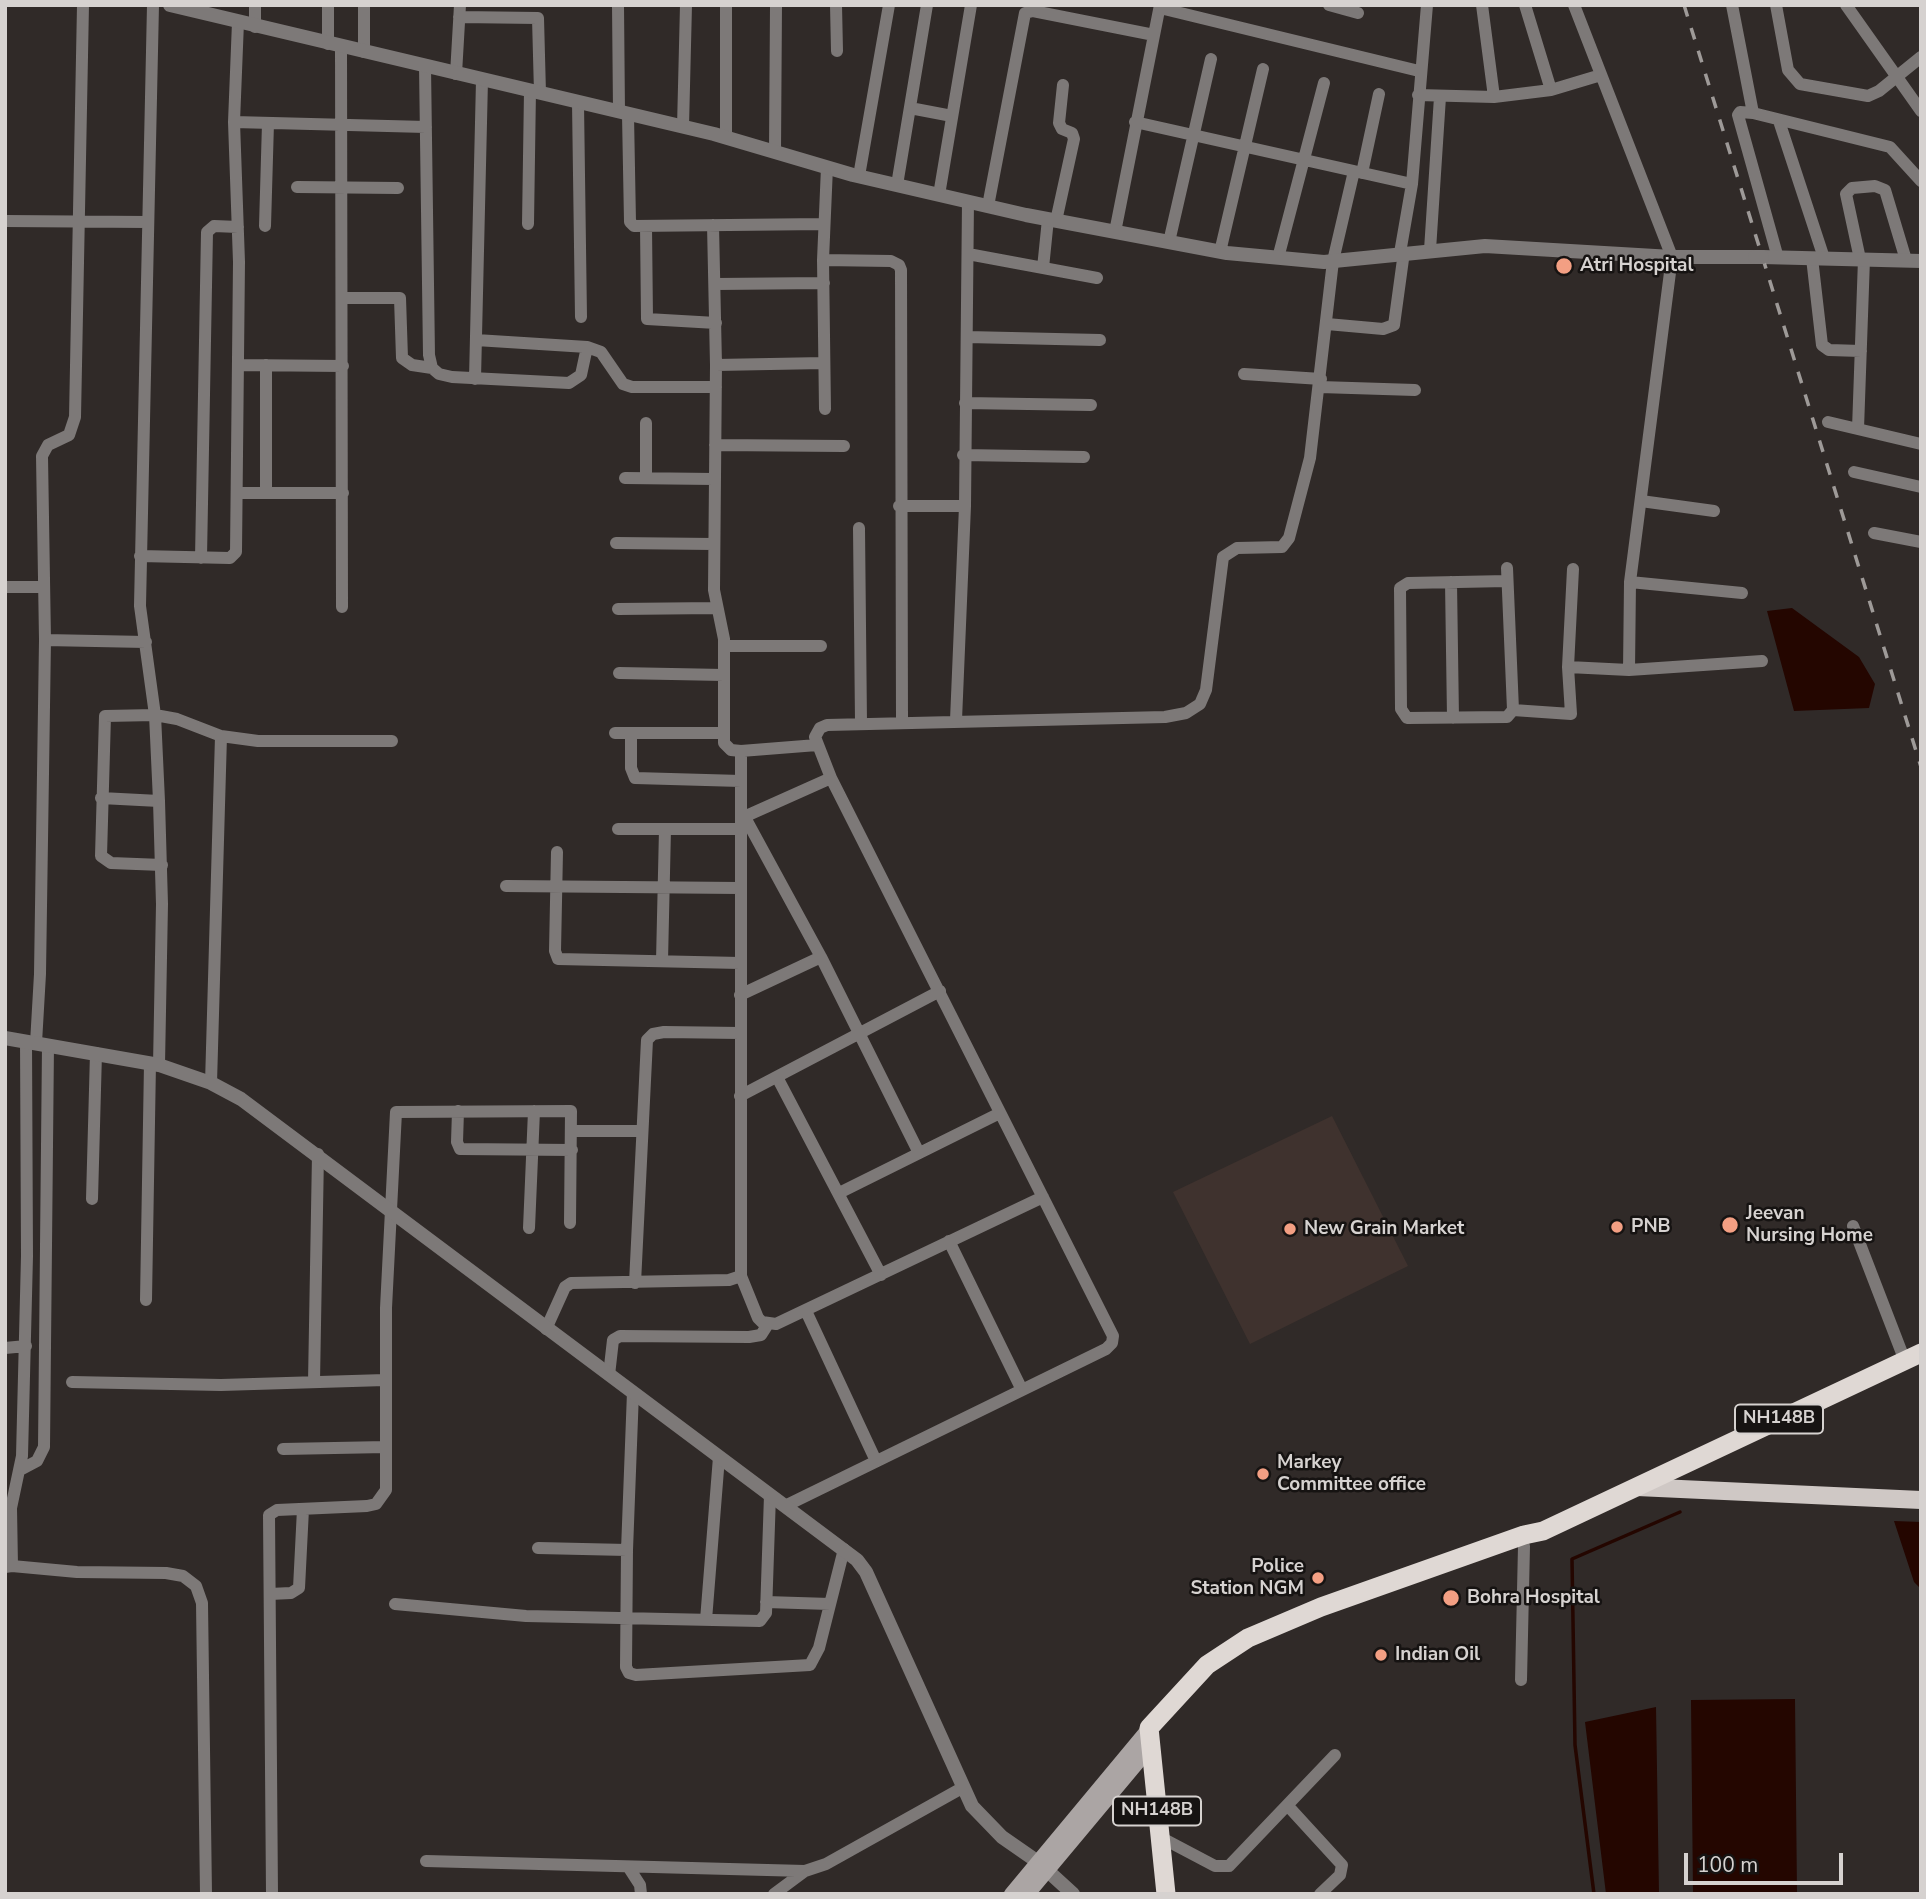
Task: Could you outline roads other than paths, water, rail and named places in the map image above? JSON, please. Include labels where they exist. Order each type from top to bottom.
[{"type":"highway","name":"NH148B","points":[[1166,1894],[1150,1738],[1211,1669],[1248,1637],[1321,1607],[1524,1535],[1543,1531],[1916,1357]]},
{"type":"highway","name":"NH148B","points":[[1211,1669],[1265,1643],[1524,1546],[1543,1531]]},
{"type":"main road","points":[[1637,1487],[1921,1500]]},
{"type":"main road","points":[[1011,1894],[1043,1866],[1150,1738]]},
{"type":"main road","points":[[1028,1894],[1043,1866]]},
{"type":"street","points":[[83,5],[81,222],[74,427],[64,440],[48,445],[42,456],[45,640],[40,974],[37,1043],[26,1110],[26,1346],[19,1470],[11,1507],[9,1567],[76,1572],[166,1573],[183,1576],[196,1586],[202,1603],[206,1894]]},
{"type":"street","points":[[146,1300],[162,865],[155,715],[140,606],[152,5]]},
{"type":"street","points":[[170,5],[215,11],[255,27],[684,127],[859,176],[939,195],[1220,252],[1332,261],[1402,252],[1485,246],[1672,257],[1689,256],[1777,258],[1818,258],[1862,259],[1914,260],[1885,190],[1875,186],[1852,188],[1846,194],[1862,259],[1858,429]]},
{"type":"street","points":[[255,5],[255,27]]},
{"type":"street","points":[[328,5],[335,45],[342,125],[342,607]]},
{"type":"street","points":[[364,5],[364,52]]},
{"type":"street","points":[[618,5],[630,222],[634,226],[824,224]]},
{"type":"street","points":[[684,127],[686,5]]},
{"type":"street","points":[[726,5],[726,138]]},
{"type":"street","points":[[775,152],[776,5]]},
{"type":"street","points":[[836,5],[837,51]]},
{"type":"street","points":[[859,176],[889,5]]},
{"type":"street","points":[[897,185],[927,5]]},
{"type":"street","points":[[939,195],[971,5]]},
{"type":"street","points":[[1329,5],[1358,13]]},
{"type":"street","points":[[1327,324],[1382,329],[1394,325],[1412,184],[1419,71],[1427,5]]},
{"type":"street","points":[[1482,5],[1494,97]]},
{"type":"street","points":[[1525,5],[1551,90]]},
{"type":"street","points":[[1574,5],[1672,257],[1630,582],[1629,670]]},
{"type":"street","points":[[1732,5],[1753,113]]},
{"type":"street","points":[[1776,5],[1788,70],[1800,84],[1868,96],[1921,57]]},
{"type":"street","points":[[1846,5],[1921,111]]},
{"type":"street","points":[[1115,232],[1160,6],[1419,71]]},
{"type":"street","points":[[456,74],[459,11],[538,19],[528,224]]},
{"type":"street","points":[[988,206],[1025,13],[1033,11],[1154,36]]},
{"type":"street","points":[[140,555],[201,558],[234,556],[238,365],[234,122],[238,22]]},
{"type":"street","points":[[1169,242],[1211,59]]},
{"type":"street","points":[[425,65],[429,355],[432,368]]},
{"type":"street","points":[[1220,252],[1263,69]]},
{"type":"street","points":[[1418,95],[1494,97],[1551,90],[1601,75]]},
{"type":"street","points":[[475,379],[482,80]]},
{"type":"street","points":[[1278,258],[1324,83]]},
{"type":"street","points":[[1044,268],[1052,220],[1074,139],[1072,132],[1062,129],[1059,123],[1063,85]]},
{"type":"street","points":[[785,1506],[1112,1343],[1110,1329],[831,778],[816,737],[820,728],[861,723],[1164,717],[1186,713],[1200,704],[1206,690],[1223,557],[1237,548],[1282,547],[1287,544],[1310,457],[1332,261],[1379,94]]},
{"type":"street","points":[[1430,250],[1440,97]]},
{"type":"street","points":[[578,103],[581,317]]},
{"type":"street","points":[[910,108],[953,117]]},
{"type":"street","points":[[1777,258],[1738,115],[1740,112],[1890,147],[1921,181]]},
{"type":"street","points":[[1779,121],[1818,258],[1822,345],[1829,350],[1861,351]]},
{"type":"street","points":[[234,122],[426,127]]},
{"type":"street","points":[[1135,122],[1412,184]]},
{"type":"street","points":[[265,226],[268,123]]},
{"type":"street","points":[[825,409],[823,260],[827,167]]},
{"type":"street","points":[[297,187],[398,188]]},
{"type":"street","points":[[956,720],[965,506],[963,455],[968,201]]},
{"type":"street","points":[[5,220],[148,222]]},
{"type":"street","points":[[713,225],[716,284],[714,544],[716,608],[725,646],[723,733],[726,747],[741,751],[817,745]]},
{"type":"street","points":[[201,558],[207,232],[214,226],[237,227]]},
{"type":"street","points":[[646,226],[647,319],[716,323]]},
{"type":"street","points":[[968,254],[1097,278]]},
{"type":"street","points":[[823,260],[891,261],[900,265],[902,722]]},
{"type":"street","points":[[716,284],[824,283]]},
{"type":"street","points":[[343,298],[400,298],[402,358],[412,365],[432,368],[439,374],[452,377],[569,383],[581,375],[587,347]]},
{"type":"street","points":[[967,337],[1100,340]]},
{"type":"street","points":[[476,340],[587,347],[601,352],[623,384],[632,387],[716,387]]},
{"type":"street","points":[[716,365],[824,363]]},
{"type":"street","points":[[238,365],[343,366]]},
{"type":"street","points":[[266,365],[266,493]]},
{"type":"street","points":[[1244,374],[1415,390]]},
{"type":"street","points":[[965,403],[1091,405]]},
{"type":"street","points":[[1828,422],[1921,444]]},
{"type":"street","points":[[646,423],[646,478]]},
{"type":"street","points":[[715,445],[844,446]]},
{"type":"street","points":[[963,455],[1084,457]]},
{"type":"street","points":[[1854,472],[1921,487]]},
{"type":"street","points":[[625,478],[714,479]]},
{"type":"street","points":[[237,493],[343,493]]},
{"type":"street","points":[[1641,501],[1714,511]]},
{"type":"street","points":[[899,506],[965,506]]},
{"type":"street","points":[[859,528],[861,723]]},
{"type":"street","points":[[1874,533],[1921,542]]},
{"type":"street","points":[[617,543],[714,544]]},
{"type":"street","points":[[1513,710],[1571,714],[1568,667],[1573,569]]},
{"type":"street","points":[[1507,574],[1513,710],[1507,717],[1406,718],[1401,709],[1399,588],[1408,583],[1451,582],[1507,574]]},
{"type":"street","points":[[1451,582],[1453,718]]},
{"type":"street","points":[[1630,582],[1742,593]]},
{"type":"street","points":[[5,587],[44,587]]},
{"type":"street","points":[[618,609],[716,608]]},
{"type":"street","points":[[45,640],[146,642]]},
{"type":"street","points":[[725,646],[821,646]]},
{"type":"street","points":[[1568,667],[1629,670],[1762,661]]},
{"type":"street","points":[[619,673],[724,675]]},
{"type":"street","points":[[162,865],[104,860],[100,849],[105,716],[155,715],[177,719],[221,736],[258,741],[392,741]]},
{"type":"street","points":[[615,733],[723,733]]},
{"type":"street","points":[[631,733],[631,768],[635,778],[741,781]]},
{"type":"street","points":[[211,1083],[221,736]]},
{"type":"street","points":[[741,751],[744,813],[741,829],[740,888],[741,1276],[758,1318],[768,1324]]},
{"type":"street","points":[[744,813],[831,778]]},
{"type":"street","points":[[101,798],[159,801]]},
{"type":"street","points":[[744,813],[821,957],[858,1036],[919,1153]]},
{"type":"street","points":[[618,829],[741,829]]},
{"type":"street","points":[[662,961],[665,829]]},
{"type":"street","points":[[557,852],[555,951],[558,959],[740,963]]},
{"type":"street","points":[[506,886],[740,888]]},
{"type":"street","points":[[740,995],[821,957]]},
{"type":"street","points":[[740,1096],[940,991]]},
{"type":"street","points":[[635,1283],[645,1049],[653,1034],[740,1032]]},
{"type":"street","points":[[5,1038],[155,1064],[211,1083],[264,1114],[546,1329],[844,1549],[866,1572],[972,1806],[986,1823],[1043,1866],[1073,1894]]},
{"type":"street","points":[[19,1470],[37,1461],[44,1447],[48,1110],[37,1043]]},
{"type":"street","points":[[92,1199],[96,1053]]},
{"type":"street","points":[[777,1077],[881,1275]]},
{"type":"street","points":[[26,1110],[48,1110]]},
{"type":"street","points":[[458,1111],[457,1142],[460,1149],[572,1150]]},
{"type":"street","points":[[529,1228],[534,1111]]},
{"type":"street","points":[[272,1894],[269,1516],[277,1510],[376,1504],[386,1490],[385,1380],[389,1208],[396,1112],[571,1111],[570,1223]]},
{"type":"street","points":[[839,1193],[1000,1113]]},
{"type":"street","points":[[572,1131],[641,1130]]},
{"type":"street","points":[[314,1382],[318,1154]]},
{"type":"street","points":[[609,1375],[613,1340],[620,1336],[761,1335],[768,1324],[806,1311],[1043,1196]]},
{"type":"street","points":[[1853,1226],[1916,1357]]},
{"type":"street","points":[[949,1241],[1022,1390]]},
{"type":"street","points":[[546,1329],[565,1287],[571,1283],[729,1280],[741,1276]]},
{"type":"street","points":[[806,1311],[876,1461]]},
{"type":"street","points":[[5,1348],[26,1346]]},
{"type":"street","points":[[72,1382],[221,1385],[385,1380]]},
{"type":"street","points":[[632,1392],[626,1620],[626,1667],[629,1672],[636,1675],[810,1665],[816,1659],[844,1549]]},
{"type":"street","points":[[283,1449],[386,1447]]},
{"type":"street","points":[[706,1620],[719,1457]]},
{"type":"street","points":[[5,1490],[11,1507]]},
{"type":"street","points":[[395,1604],[526,1616],[761,1621],[766,1613],[770,1495]]},
{"type":"street","points":[[270,1594],[291,1593],[299,1588],[303,1508]]},
{"type":"street","points":[[1521,1680],[1524,1546]]},
{"type":"street","points":[[538,1548],[627,1550]]},
{"type":"street","points":[[766,1602],[830,1604]]},
{"type":"street","points":[[1160,1836],[1214,1866],[1225,1867],[1235,1862],[1335,1755]]},
{"type":"street","points":[[774,1894],[805,1871],[826,1864],[962,1788]]},
{"type":"street","points":[[1288,1806],[1342,1865],[1339,1875],[1320,1894]]},
{"type":"street","points":[[426,1861],[805,1871]]},
{"type":"street","points":[[629,1868],[640,1885],[641,1894]]},
{"type":"waterway","points":[[1594,1894],[1575,1745],[1572,1559],[1680,1512]]},
{"type":"railway","points":[[1684,5],[1921,767]]},
{"type":"place","name":"Atri Hospital","points":[[1564,266]]},
{"type":"place","name":"Jeevan Nursing Home","points":[[1730,1225]]},
{"type":"place","name":"PNB","points":[[1617,1227]]},
{"type":"place","name":"New Grain Market","points":[[1290,1229]]},
{"type":"place","name":"Markey Committee office","points":[[1263,1474]]},
{"type":"place","name":"Police Station NGM","points":[[1318,1578]]},
{"type":"place","name":"Bohra Hospital","points":[[1451,1598]]},
{"type":"place","name":"Indian Oil","points":[[1381,1655]]}]
